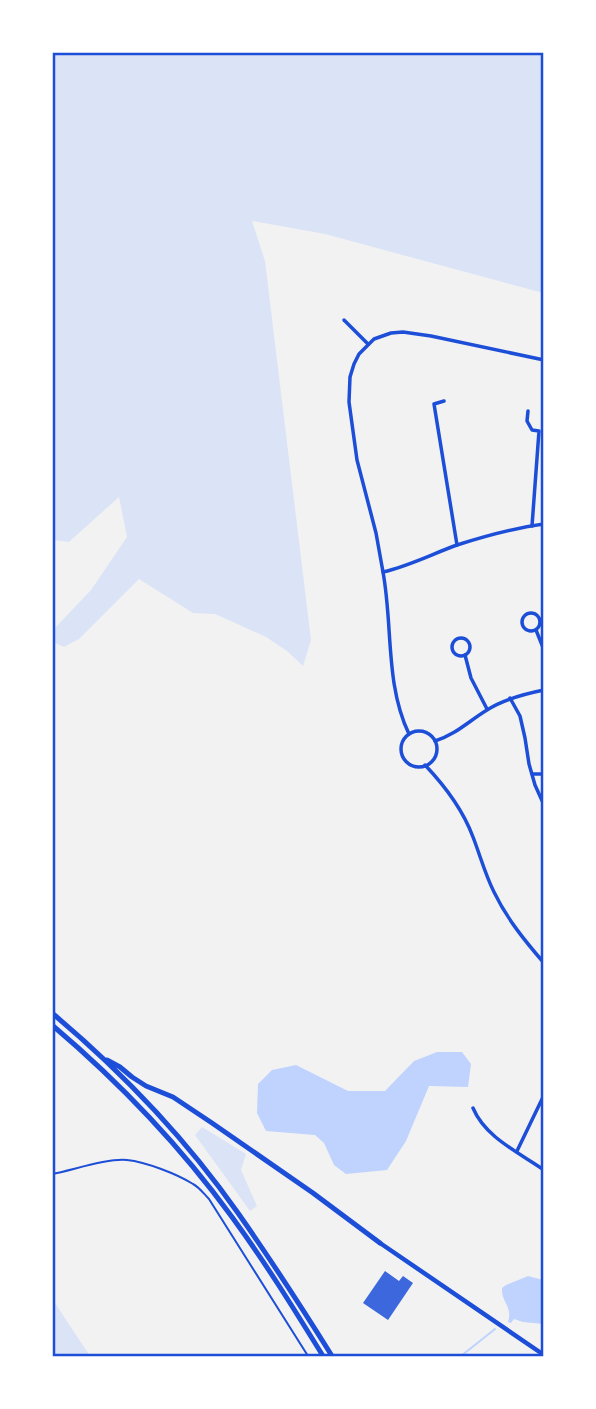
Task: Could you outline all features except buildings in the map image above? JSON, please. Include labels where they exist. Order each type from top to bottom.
[{"type":"highway","points":[[52,1013],[102,1057],[185,1146],[237,1211],[283,1277],[332,1356]]},
{"type":"highway","points":[[52,1025],[151,1119],[188,1162],[231,1215],[277,1282],[322,1356]]},
{"type":"highway","points":[[102,1057],[146,1086],[173,1097],[313,1193],[380,1243]]},
{"type":"main road","points":[[380,1243],[543,1355]]},
{"type":"street","points":[[344,320],[368,344]]},
{"type":"street","points":[[408,734],[396,699],[383,572],[357,460],[349,402],[350,377],[354,364],[359,354],[374,339],[391,333],[411,332],[544,360]]},
{"type":"street","points":[[444,401],[433,404],[457,545]]},
{"type":"street","points":[[528,411],[527,421],[532,430],[539,431],[532,526]]},
{"type":"street","points":[[383,572],[457,545],[544,524]]},
{"type":"street","points":[[533,613],[539,618],[540,624],[536,630],[529,631],[523,625],[527,614],[533,613]]},
{"type":"street","points":[[536,630],[544,650]]},
{"type":"street","points":[[463,638],[469,643],[469,651],[465,655],[459,656],[453,652],[453,643],[457,639],[463,638]]},
{"type":"street","points":[[465,655],[471,678],[487,709]]},
{"type":"street","points":[[435,741],[445,738],[487,709],[510,698],[544,690]]},
{"type":"street","points":[[510,698],[520,716],[534,785],[544,805]]},
{"type":"street","points":[[420,731],[435,741],[436,752],[425,765],[415,766],[403,756],[402,744],[408,734],[420,731]]},
{"type":"street","points":[[425,765],[463,816],[473,836],[487,878],[503,909],[544,963]]},
{"type":"street","points":[[532,774],[544,774]]},
{"type":"street","points":[[517,1151],[544,1095]]},
{"type":"street","points":[[473,1108],[485,1129],[544,1170]]},
{"type":"lane","points":[[52,1174],[126,1160],[159,1169],[196,1185],[209,1199],[308,1356]]},
{"type":"shaded area","points":[[53,53],[543,53],[543,293],[325,234],[252,221],[265,261],[311,640],[303,666],[266,637],[215,614],[193,613],[139,579],[79,639],[64,647],[53,642],[52,631],[91,590],[127,537],[119,497],[69,542],[53,540]]},
{"type":"shaded area","points":[[202,1127],[246,1154],[241,1170],[257,1206],[250,1211],[195,1135]]},
{"type":"shaded area","points":[[53,1300],[90,1356],[53,1356]]},
{"type":"water","points":[[437,1052],[462,1052],[471,1064],[468,1087],[429,1086],[406,1141],[387,1170],[346,1174],[334,1165],[324,1143],[315,1135],[266,1131],[257,1113],[258,1084],[272,1070],[296,1065],[348,1091],[385,1091],[414,1061]]},
{"type":"water","points":[[528,1276],[543,1280],[543,1324],[514,1319],[511,1323],[508,1322],[509,1312],[502,1288]]},
{"type":"waterway","points":[[461,1356],[495,1329]]}]
